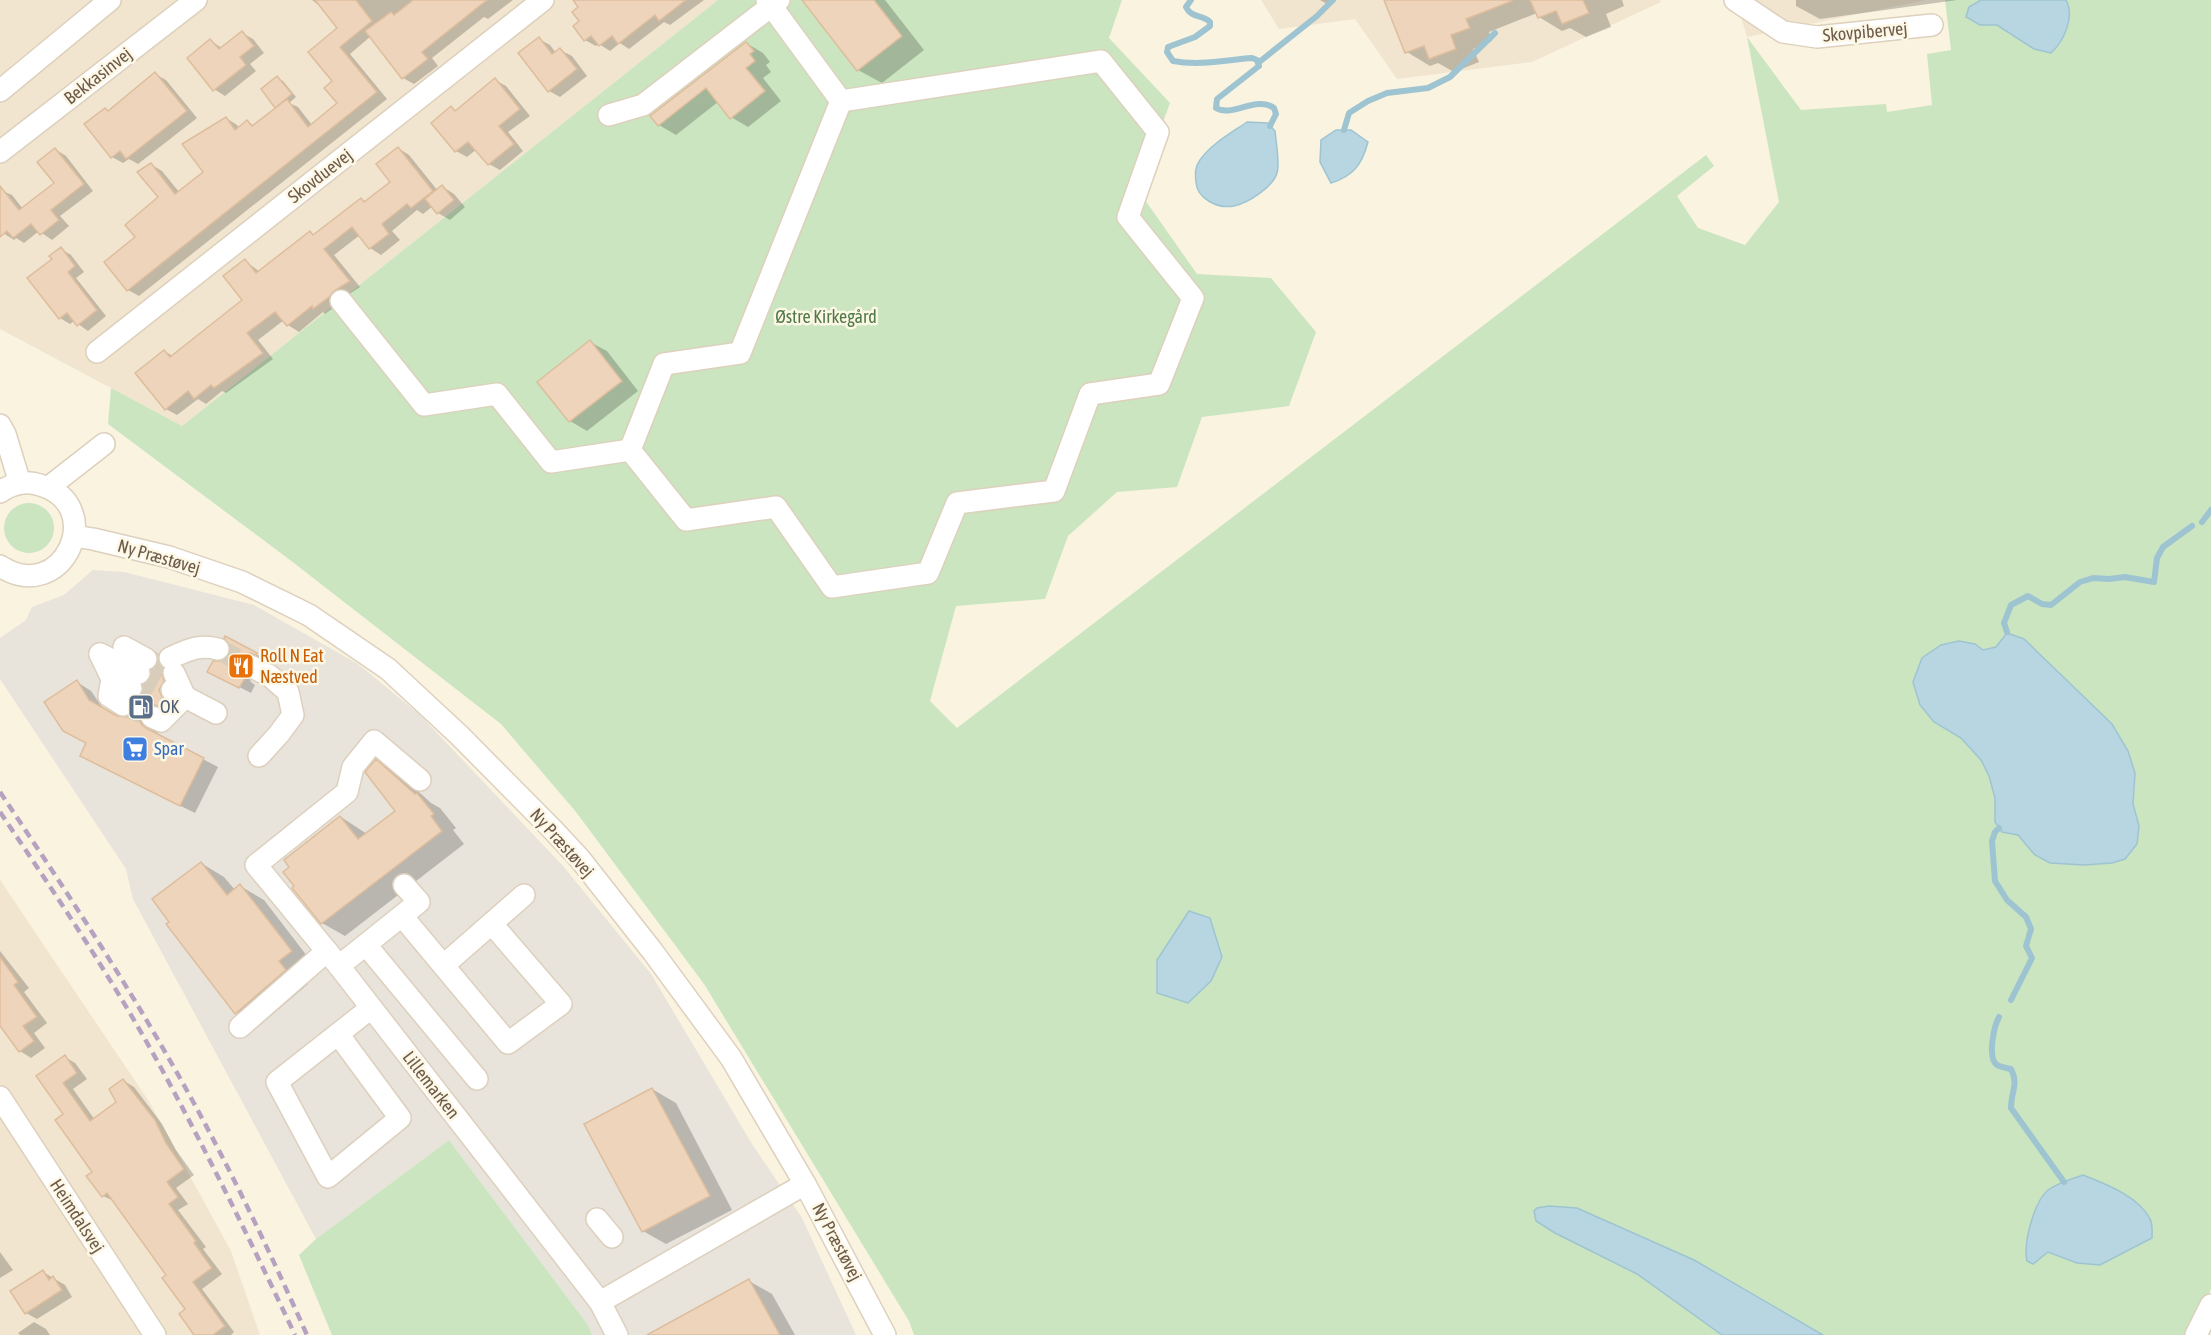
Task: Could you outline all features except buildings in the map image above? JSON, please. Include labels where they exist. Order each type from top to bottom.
[{"type":"street","points":[[0,91],[110,0]]},
{"type":"street","name":"Bekkasinvej","points":[[0,152],[196,0]]},
{"type":"street","name":"Skovduevej","points":[[97,352],[543,0]]},
{"type":"street","name":"Skovpibervej","points":[[1736,0],[1783,32],[1816,37],[1932,25]]},
{"type":"street","points":[[609,115],[643,105],[773,2],[841,101]]},
{"type":"street","points":[[630,450],[686,520],[776,507],[832,587],[928,573],[957,503],[1054,491],[1090,394],[1160,384],[1193,297],[1128,217],[1158,132],[1101,61],[841,101]]},
{"type":"street","points":[[630,450],[664,364],[740,353],[841,101]]},
{"type":"street","points":[[342,301],[424,405],[497,394],[551,462],[630,450]]},
{"type":"street","points":[[0,425],[20,483]]},
{"type":"street","points":[[49,487],[104,444]]},
{"type":"street","points":[[0,492],[20,483],[35,483],[49,487],[61,496],[70,508],[74,522],[74,536],[66,556],[51,570],[38,575],[23,576],[9,572],[0,566]]},
{"type":"street","name":"Ny Præstøvej","points":[[74,536],[169,557],[242,582],[309,615],[388,669],[459,735],[580,860],[653,952],[731,1058],[805,1184],[885,1335]]},
{"type":"street","points":[[216,713],[169,692],[194,647],[206,646],[218,649]]},
{"type":"street","points":[[124,647],[130,681]]},
{"type":"street","points":[[250,666],[270,676],[288,692],[293,715],[259,756]]},
{"type":"street","name":"Lillemarken","points":[[420,780],[374,741],[352,767],[347,792],[256,865],[333,958],[600,1302],[617,1335]]},
{"type":"street","points":[[240,1027],[333,958],[366,945],[419,902],[404,885]]},
{"type":"street","points":[[444,965],[524,895]]},
{"type":"street","points":[[402,916],[508,1043],[561,1004],[492,924]]},
{"type":"street","points":[[366,945],[477,1079]]},
{"type":"street","points":[[338,1034],[400,1118],[328,1177],[278,1082],[370,1008]]},
{"type":"street","name":"Heimdalsvej","points":[[0,1097],[155,1335]]},
{"type":"street","points":[[600,1302],[805,1184]]},
{"type":"street","points":[[597,1219],[612,1237]]},
{"type":"street","points":[[2196,1335],[2211,1305]]},
{"type":"shaded area","points":[[0,0],[718,0],[182,426],[0,329]]},
{"type":"shaded area","points":[[1261,0],[1660,0],[1661,2],[1532,62],[1397,79],[1355,19],[1279,29]]},
{"type":"shaded area","points":[[1736,0],[1926,0],[1747,37]]},
{"type":"shaded area","points":[[93,570],[124,572],[254,605],[358,664],[420,715],[563,866],[651,974],[752,1144],[802,1218],[856,1335],[592,1335],[588,1325],[449,1140],[316,1239],[133,899],[126,869],[0,679],[0,638],[26,620],[32,607],[64,595]]},
{"type":"shaded area","points":[[0,880],[150,1103],[231,1251],[260,1335],[0,1335]]},
{"type":"green space","name":"Østre Kirkegård","points":[[718,0],[1122,0],[1109,38],[1170,103],[1138,190],[1197,274],[1271,278],[1316,332],[1289,406],[1202,417],[1177,487],[1117,492],[1068,536],[1045,599],[956,606],[930,701],[957,728],[1706,155],[1714,166],[1677,196],[1698,228],[1745,245],[1779,202],[1747,37],[1801,110],[1886,104],[1887,112],[1932,105],[1927,54],[1951,50],[1945,0],[2211,0],[2211,1289],[2189,1335],[914,1335],[909,1321],[704,984],[576,812],[501,724],[290,560],[108,424],[111,388],[182,426]],"holes":[[[1157,960],[1188,1003],[1157,993]],[[2030,1230],[2136,1247],[2100,1265],[2077,1263],[2048,1252],[2042,1256],[2026,1243]]]},
{"type":"green space","points":[[24,503],[34,503],[47,510],[54,523],[54,533],[47,546],[34,553],[24,553],[15,549],[8,542],[4,533],[4,523],[8,514],[15,507]]},
{"type":"green space","points":[[449,1140],[588,1325],[592,1335],[332,1335],[299,1255],[316,1239]]},
{"type":"water","points":[[1981,0],[2066,0],[2069,21],[2064,35],[2051,53],[2034,49],[1997,25],[1980,25],[1966,17],[1969,7]]},
{"type":"water","points":[[1247,122],[1268,123],[1275,131],[1278,169],[1275,178],[1259,194],[1246,202],[1228,207],[1209,202],[1197,188],[1197,165],[1215,144]]},
{"type":"water","points":[[1336,130],[1351,130],[1368,142],[1356,168],[1346,177],[1331,183],[1320,162],[1321,140]]},
{"type":"water","points":[[2007,633],[2024,639],[2112,724],[2128,751],[2135,773],[2133,804],[2139,826],[2137,844],[2125,859],[2112,863],[2084,865],[2050,863],[2035,855],[2018,835],[2002,832],[1995,822],[1995,798],[1989,776],[1981,760],[1961,738],[1934,722],[1920,705],[1913,682],[1922,658],[1941,645],[1959,641],[1975,644],[1983,650],[1996,647]]},
{"type":"water","points":[[1189,911],[1210,918],[1222,957],[1211,981],[1188,1003],[1157,993],[1157,960]]},
{"type":"water","points":[[2083,1175],[2121,1192],[2138,1204],[2151,1221],[2152,1238],[2100,1265],[2077,1263],[2048,1252],[2033,1264],[2027,1261],[2028,1234],[2034,1213],[2043,1196],[2056,1185]]},
{"type":"water","points":[[1549,1206],[1577,1208],[1694,1260],[1823,1335],[1722,1335],[1637,1274],[1536,1221],[1534,1211],[1537,1208]]},
{"type":"waterway","points":[[1191,0],[1186,7],[1188,11],[1210,22],[1210,26],[1195,37],[1168,47],[1167,52],[1173,61],[1183,62],[1203,63],[1252,58],[1257,60],[1259,66],[1217,99],[1216,108],[1229,110],[1252,105],[1267,105],[1274,108],[1276,114],[1270,126]]},
{"type":"waterway","points":[[1258,63],[1317,16],[1333,0]]},
{"type":"waterway","points":[[1344,130],[1349,113],[1368,101],[1387,93],[1428,88],[1450,77],[1495,33]]},
{"type":"waterway","points":[[2202,522],[2211,510]]},
{"type":"waterway","points":[[2007,632],[2004,623],[2011,605],[2028,596],[2042,604],[2051,605],[2080,582],[2093,578],[2125,577],[2154,582],[2157,558],[2163,547],[2192,526]]},
{"type":"waterway","points":[[1999,828],[1992,841],[1995,881],[2007,900],[2026,917],[2031,929],[2026,946],[2032,958],[2011,1000]]},
{"type":"waterway","points":[[1999,1017],[1995,1027],[1992,1056],[1997,1065],[2011,1069],[2013,1074],[2015,1084],[2011,1108],[2064,1182]]},
{"type":"tunnel","points":[[218,649],[250,666]]},
{"type":"tunnel","points":[[146,659],[174,673]]},
{"type":"tunnel","points":[[139,673],[167,688]]},
{"type":"tunnel","points":[[131,688],[160,702]]},
{"type":"tunnel","points":[[123,705],[152,717]]},
{"type":"railway","points":[[0,792],[107,956],[168,1057],[241,1194],[307,1335]]},
{"type":"railway","points":[[0,812],[83,937],[142,1033],[246,1233],[295,1335]]},
{"type":"place","name":"Roll N Eat Næstved","points":[[241,666]]},
{"type":"place","name":"OK","points":[[141,707]]},
{"type":"place","name":"Spar","points":[[135,749]]}]
